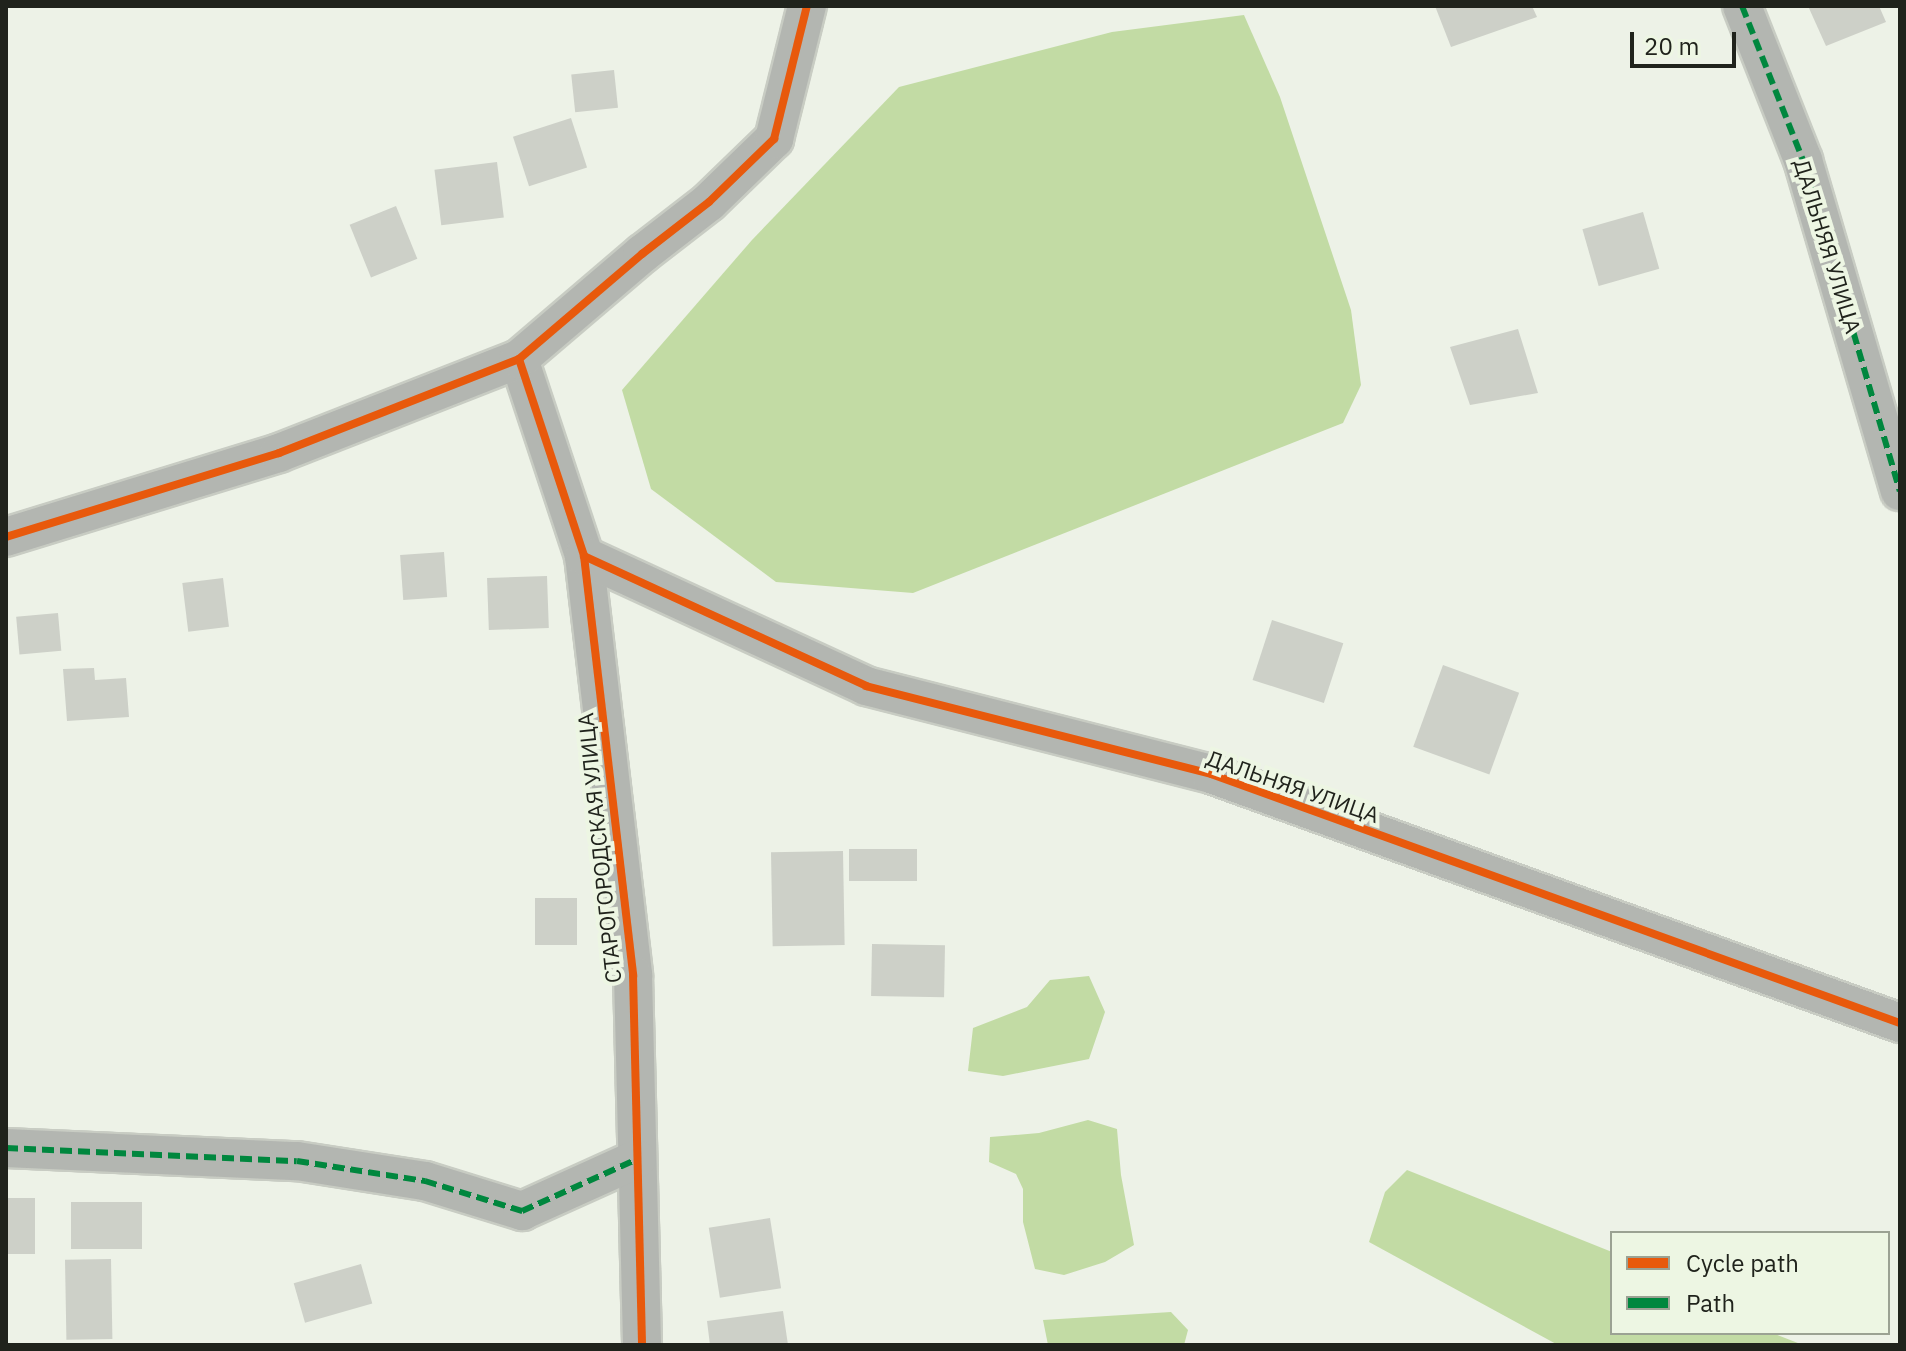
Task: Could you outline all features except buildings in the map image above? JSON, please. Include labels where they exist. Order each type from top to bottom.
[{"type":"street","points":[[6,537],[279,453],[519,359],[709,202],[774,139],[807,6]]},
{"type":"street","name":"ДАЛЬНЯЯ УЛИЦА","points":[[1742,6],[1803,160],[1900,491]]},
{"type":"street","name":"СТАРОГОРОДСКАЯ УЛИЦА","points":[[519,359],[584,556],[633,975],[642,1345]]},
{"type":"street","name":"ДАЛЬНЯЯ УЛИЦА","points":[[584,556],[866,686],[1211,774],[1900,1023]]},
{"type":"street","points":[[6,1148],[297,1161],[425,1181],[522,1211],[637,1159]]},
{"type":"shaded area","points":[[1244,15],[1280,97],[1351,310],[1361,385],[1343,423],[913,593],[776,582],[651,489],[622,390],[752,240],[899,87],[1112,32]]},
{"type":"shaded area","points":[[1089,976],[1105,1012],[1089,1059],[1003,1076],[968,1071],[973,1028],[1027,1007],[1050,980]]},
{"type":"shaded area","points":[[1088,1120],[1117,1129],[1121,1175],[1134,1245],[1105,1262],[1064,1275],[1035,1269],[1023,1222],[1023,1189],[1016,1174],[989,1162],[990,1137],[1039,1133]]},
{"type":"shaded area","points":[[1407,1170],[1610,1251],[1610,1335],[1777,1335],[1803,1345],[1558,1345],[1369,1242],[1385,1192]]},
{"type":"shaded area","points":[[1171,1312],[1188,1330],[1184,1345],[1048,1345],[1043,1320]]},
{"type":"marked path","points":[[1742,6],[1803,160],[1900,491]]},
{"type":"marked path","points":[[6,1148],[297,1161],[425,1181],[522,1211],[637,1159]]},
{"type":"cycle path","points":[[6,537],[279,453],[519,359],[642,254],[709,202],[774,139],[807,6]]},
{"type":"cycle path","points":[[519,359],[584,556],[633,975],[642,1345]]},
{"type":"cycle path","points":[[584,556],[866,686],[1211,774],[1900,1023]]}]
